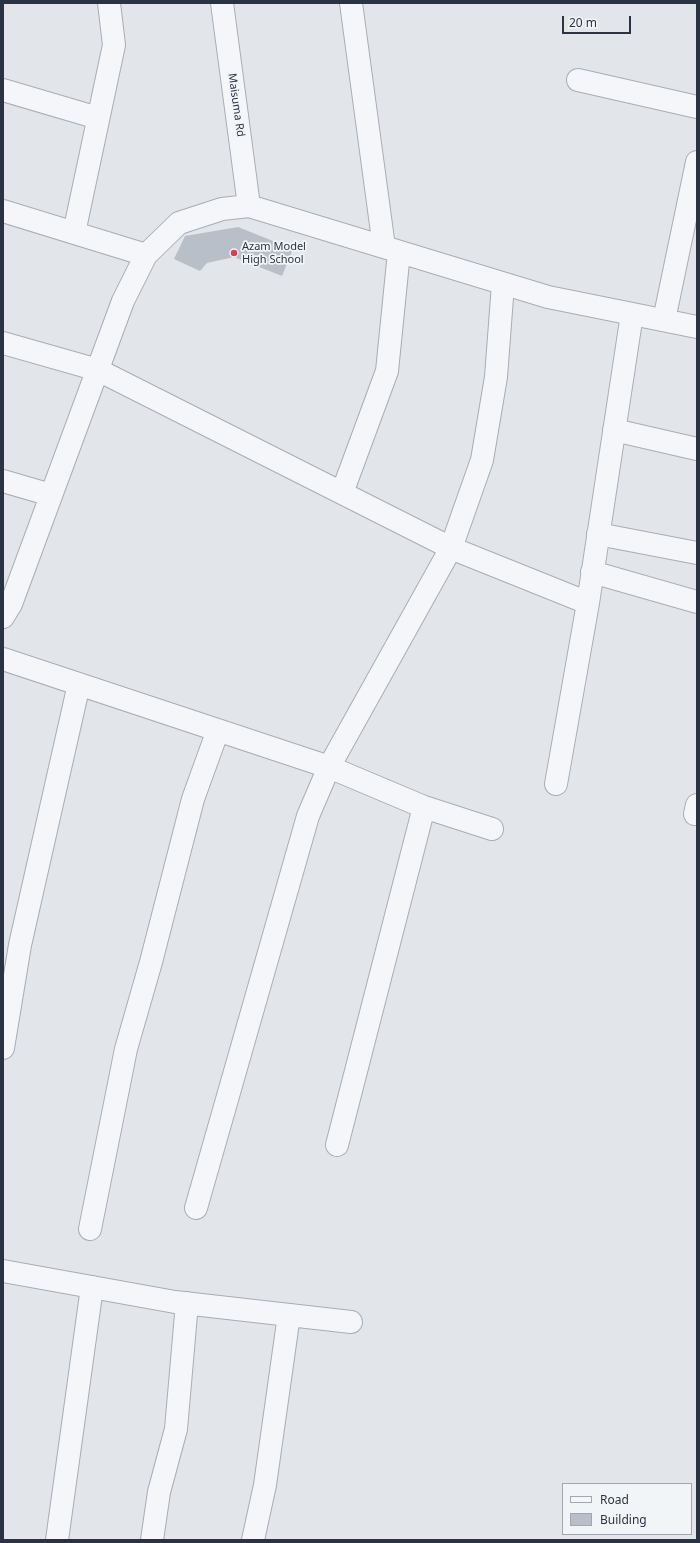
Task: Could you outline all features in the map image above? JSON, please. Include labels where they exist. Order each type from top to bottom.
[{"type":"street","points":[[74,233],[114,45],[108,3]]},
{"type":"street","name":"Maisuma Rd","points":[[222,3],[249,206]]},
{"type":"street","points":[[342,493],[387,370],[392,249],[351,3]]},
{"type":"street","points":[[578,80],[697,107]]},
{"type":"street","points":[[3,90],[98,118]]},
{"type":"street","points":[[664,320],[697,162]]},
{"type":"street","points":[[4,613],[11,604],[123,302],[146,255],[179,223],[222,209],[249,206],[548,297],[697,327]]},
{"type":"street","points":[[3,211],[146,255]]},
{"type":"street","points":[[196,1208],[308,816],[329,767],[451,548],[482,460],[496,377],[503,284]]},
{"type":"street","points":[[556,784],[588,603],[632,314]]},
{"type":"street","points":[[3,343],[98,370],[451,548],[588,603]]},
{"type":"street","points":[[614,430],[697,449]]},
{"type":"street","points":[[3,481],[51,495]]},
{"type":"street","points":[[598,534],[697,552]]},
{"type":"street","points":[[592,572],[697,602]]},
{"type":"street","points":[[3,659],[329,767],[424,807],[492,829]]},
{"type":"street","points":[[3,1048],[20,945],[79,684]]},
{"type":"street","points":[[90,1229],[126,1049],[152,962],[193,799],[218,730]]},
{"type":"street","points":[[337,1145],[424,807]]},
{"type":"street","points":[[3,1271],[187,1304],[351,1322]]},
{"type":"street","points":[[57,1540],[92,1287]]},
{"type":"street","points":[[152,1540],[159,1492],[176,1429],[187,1304]]},
{"type":"street","points":[[253,1540],[265,1485],[289,1315]]},
{"type":"building","name":"Azam Model High School","points":[[238,227],[293,249],[282,276],[234,257],[207,263],[200,271],[174,259],[185,236]]},
{"type":"place","name":"Azam Model High School","points":[[234,253]]}]
